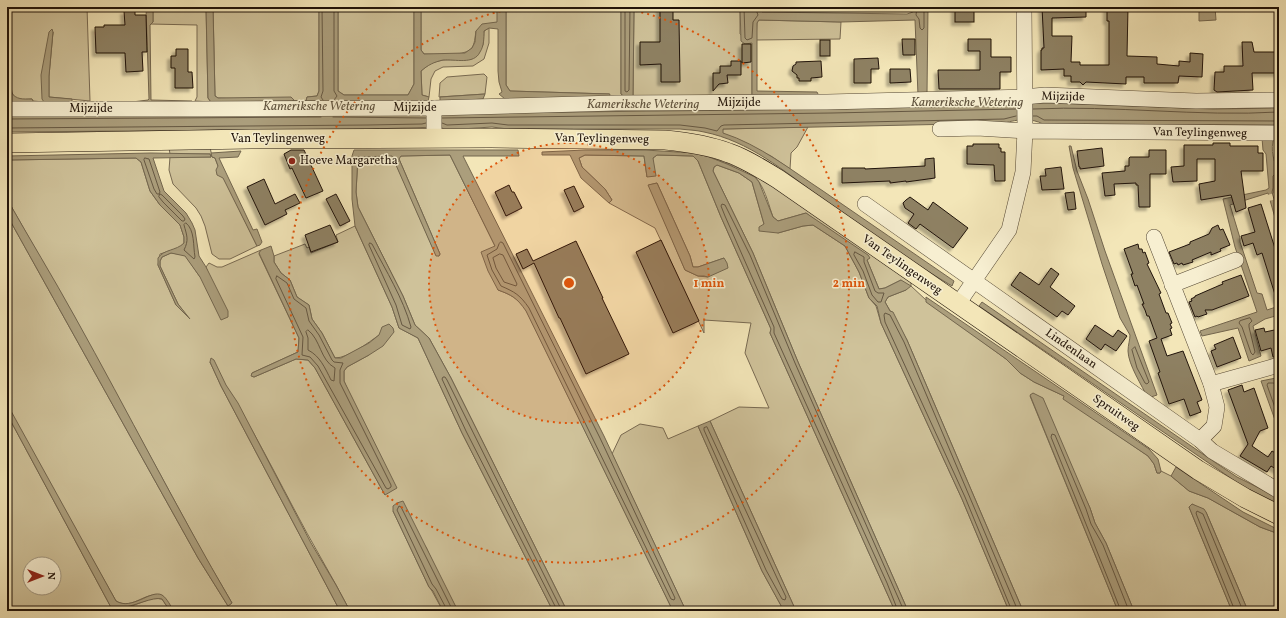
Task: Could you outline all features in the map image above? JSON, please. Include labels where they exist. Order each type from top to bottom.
[{"type":"main road","name":"Van Teylingenweg","points":[[7,144],[434,136],[665,140],[694,143],[729,153],[778,179],[958,304]]},
{"type":"main road","name":"Spruitweg","points":[[958,304],[1198,470],[1245,498],[1279,515]]},
{"type":"street","points":[[958,304],[1009,230],[1023,172],[1025,126],[1024,7]]},
{"type":"street","name":"Mijzijde","points":[[7,109],[340,107],[434,109],[563,104],[1024,100],[1045,95],[1196,102],[1279,100]]},
{"type":"street","points":[[434,109],[434,136]]},
{"type":"street","name":"Van Teylingenweg","points":[[940,129],[1025,126],[1279,133]]},
{"type":"street","name":"Lindenlaan","points":[[865,204],[1200,440],[1212,451],[1279,491]]},
{"type":"street","points":[[1154,236],[1210,384],[1217,407],[1214,426],[1200,440]]},
{"type":"street","points":[[1172,285],[1236,260]]},
{"type":"street","points":[[1210,384],[1279,365]]},
{"type":"shaded area","points":[[7,7],[87,7],[90,101],[49,97],[49,76],[53,32],[44,102],[14,97],[10,82]]},
{"type":"shaded area","points":[[153,7],[206,7],[208,98],[211,102],[195,101],[197,97],[197,25],[150,24],[153,22]]},
{"type":"shaded area","points":[[213,7],[319,7],[319,91],[317,96],[307,97],[306,101],[218,98],[215,96]]},
{"type":"shaded area","points":[[338,7],[414,7],[414,84],[408,95],[344,95],[338,91]]},
{"type":"shaded area","points":[[421,7],[497,7],[498,22],[476,31],[473,45],[467,52],[424,54],[421,50]]},
{"type":"shaded area","points":[[506,7],[621,7],[621,94],[625,97],[609,97],[609,94],[510,91],[506,85]]},
{"type":"shaded area","points":[[634,7],[740,7],[740,34],[752,43],[752,95],[633,96]]},
{"type":"shaded area","points":[[759,20],[841,22],[840,39],[756,40],[757,22]]},
{"type":"shaded area","points":[[489,28],[489,43],[484,59],[473,66],[443,67],[435,71],[431,79],[429,97],[422,95],[421,71],[431,63],[443,60],[472,59],[483,45],[484,31]]},
{"type":"shaded area","points":[[484,74],[487,77],[485,94],[439,97],[440,83],[447,77]]},
{"type":"shaded area","points":[[808,127],[797,147],[791,153],[790,169],[771,156],[722,133],[723,129]]},
{"type":"shaded area","points":[[210,147],[212,157],[215,158],[257,246],[230,259],[219,259],[212,254],[201,216],[196,208],[173,184],[169,170],[170,157],[211,157],[210,154],[170,154],[169,148]]},
{"type":"shaded area","points":[[694,151],[747,169],[911,279],[911,286],[926,300],[1006,359],[1020,373],[1034,382],[1064,396],[1148,456],[1154,464],[1157,473],[1160,473],[1161,471],[1171,476],[1189,491],[1208,498],[1260,527],[1279,534],[1279,611],[1248,611],[1206,512],[1192,504],[1189,507],[1232,611],[1134,611],[1106,543],[1095,523],[1090,508],[1033,393],[1030,396],[1118,611],[1023,611],[907,340],[885,302],[888,297],[906,290],[901,280],[885,288],[879,289],[867,260],[806,213],[778,221],[773,217],[764,190],[755,177],[719,161],[694,153]]},
{"type":"shaded area","points":[[392,155],[436,255],[439,256],[440,254],[399,159],[400,156],[450,155],[495,246],[498,290],[514,297],[526,310],[673,611],[567,611],[451,378],[429,338],[415,325],[403,296],[358,207],[356,192],[358,157]]},
{"type":"shaded area","points":[[585,155],[644,156],[647,177],[653,158],[657,155],[693,156],[698,161],[721,217],[771,329],[770,333],[895,611],[796,611],[710,421],[739,407],[769,408],[745,353],[751,323],[704,320],[704,333],[655,228],[609,203],[612,200],[605,189],[582,167],[579,158]],"holes":[[[657,183],[690,256],[693,267],[698,267],[724,258],[708,277],[698,276],[685,270],[649,185]]]},
{"type":"shaded area","points":[[136,158],[141,162],[150,191],[160,205],[180,225],[184,237],[184,243],[179,248],[160,254],[158,265],[176,305],[187,316],[178,304],[160,266],[162,257],[171,253],[185,255],[200,277],[208,273],[206,267],[209,263],[217,267],[222,267],[261,250],[259,254],[299,338],[298,352],[252,373],[252,376],[254,377],[296,359],[308,360],[315,368],[385,495],[344,381],[344,371],[347,367],[369,355],[379,335],[352,353],[335,358],[322,333],[312,319],[309,305],[297,297],[290,280],[281,273],[274,262],[274,256],[305,244],[307,248],[309,247],[311,253],[338,242],[336,235],[355,226],[392,307],[399,328],[418,338],[462,433],[553,611],[458,611],[441,580],[426,547],[393,511],[429,587],[443,611],[350,611],[254,433],[222,379],[210,362],[221,386],[340,611],[208,611],[207,608],[196,611],[174,611],[163,596],[157,595],[148,596],[126,604],[116,601],[9,411],[7,413],[7,215],[198,558],[228,606],[232,603],[204,555],[74,316],[7,199],[7,160]]},
{"type":"shaded area","points":[[717,165],[739,173],[752,182],[764,224],[778,233],[803,226],[813,225],[845,246],[859,272],[869,298],[876,306],[881,323],[962,499],[1009,611],[908,611],[798,362],[753,253],[713,171],[714,167]]},
{"type":"shaded area","points":[[7,414],[113,611],[13,611],[7,601]]},
{"type":"shaded area","points":[[640,424],[663,428],[668,439],[698,426],[762,571],[784,611],[686,611],[612,454],[621,435]]},
{"type":"shaded area","points":[[153,598],[162,599],[170,611],[120,611],[121,608],[129,607]]},
{"type":"water","points":[[7,7],[11,92],[17,98],[32,99],[32,103],[17,103],[9,101],[7,97]]},
{"type":"water","points":[[146,7],[153,7],[153,22],[150,25],[151,100],[192,101],[192,103],[132,102],[149,99]]},
{"type":"water","points":[[206,7],[213,7],[215,96],[218,98],[291,97],[294,100],[211,102],[208,98]]},
{"type":"water","name":"Kameriksche Wetering","points":[[319,7],[338,7],[338,91],[344,95],[408,95],[414,84],[414,7],[421,7],[421,50],[424,54],[465,53],[472,48],[475,42],[476,31],[482,24],[497,22],[497,7],[506,7],[506,85],[510,91],[610,94],[609,97],[505,99],[499,94],[502,92],[498,71],[498,29],[489,28],[484,31],[482,47],[477,56],[473,59],[443,60],[431,64],[421,71],[422,95],[429,97],[428,101],[339,101],[337,103],[491,113],[832,109],[1048,103],[1213,109],[1279,108],[1279,125],[1043,124],[1024,120],[1005,123],[723,129],[723,133],[750,144],[762,151],[839,202],[954,281],[952,286],[902,254],[765,158],[736,142],[720,136],[698,131],[680,129],[508,129],[492,127],[445,130],[441,127],[7,132],[7,115],[320,103],[319,101],[306,101],[307,97],[317,96],[319,91]]},
{"type":"water","points":[[621,7],[634,7],[633,96],[625,97],[621,94]]},
{"type":"water","points":[[740,7],[758,7],[762,12],[907,14],[913,12],[913,7],[928,7],[927,93],[918,95],[915,20],[841,22],[759,20],[757,23],[757,91],[817,92],[818,94],[817,96],[752,95],[752,43],[745,44],[741,41]]},
{"type":"water","points":[[1199,7],[1215,7],[1216,20],[1199,21]]},
{"type":"water","points":[[52,29],[49,97],[72,99],[72,103],[44,102],[42,99],[41,75],[49,32]]},
{"type":"water","points":[[485,94],[483,99],[440,102],[440,97]]},
{"type":"water","points":[[1262,138],[1268,138],[1273,141],[1272,152],[1280,184],[1279,232],[1268,193],[1230,205],[1240,242],[1257,293],[1262,294],[1267,310],[1279,306],[1279,315],[1265,319],[1253,326],[1261,356],[1249,361],[1238,328],[1202,336],[1200,331],[1257,312],[1235,247],[1223,199],[1266,190],[1269,188],[1266,154],[1263,150]]},
{"type":"water","points":[[1069,146],[1071,146],[1077,171],[1157,395],[1148,398],[1130,362],[1128,351],[1130,335],[1120,318],[1102,264],[1073,168]]},
{"type":"water","points":[[354,150],[518,150],[519,156],[463,156],[604,436],[686,611],[673,611],[526,311],[514,298],[498,290],[488,271],[481,252],[495,246],[450,155],[401,156],[399,159],[440,254],[439,256],[436,256],[392,156],[358,157],[356,192],[358,207],[403,296],[415,325],[429,338],[451,378],[567,611],[553,611],[462,433],[418,338],[399,328],[392,307],[355,226],[352,199],[352,156]]},
{"type":"water","points":[[645,150],[694,153],[727,164],[755,177],[759,182],[773,217],[778,221],[806,213],[868,255],[870,258],[867,260],[879,289],[885,288],[901,280],[911,286],[906,290],[888,297],[885,302],[890,311],[893,312],[907,340],[1023,611],[1009,611],[962,499],[881,323],[877,306],[869,298],[859,272],[845,246],[813,225],[803,226],[778,233],[759,231],[759,227],[764,224],[752,182],[739,173],[717,165],[714,167],[713,171],[753,253],[798,362],[908,611],[895,611],[770,333],[771,329],[721,217],[698,161],[693,156],[657,155],[653,158],[656,176],[647,177],[644,156],[585,155],[579,158],[582,167],[605,189],[612,200],[609,203],[581,178],[570,155],[542,155],[542,152]]},
{"type":"water","points":[[241,151],[238,157],[219,158],[253,230],[257,229],[262,242],[257,246],[223,178],[217,175],[216,170],[218,166],[211,153]]},
{"type":"water","points":[[151,153],[210,154],[211,157],[153,158],[164,191],[186,213],[192,223],[195,230],[199,256],[228,311],[228,317],[221,320],[200,277],[185,256],[171,253],[162,257],[160,266],[178,304],[190,319],[176,305],[158,265],[158,258],[163,253],[181,246],[184,243],[184,237],[180,225],[160,205],[150,191],[141,162],[136,158],[7,160],[7,156]]},
{"type":"water","points":[[657,183],[690,256],[693,267],[698,267],[724,258],[728,268],[708,277],[698,276],[685,270],[648,185]]},
{"type":"water","points":[[7,199],[75,317],[232,603],[228,606],[198,558],[7,215]]},
{"type":"water","points":[[271,246],[274,262],[281,273],[290,280],[297,297],[309,305],[312,319],[322,333],[335,358],[341,358],[369,343],[379,335],[382,327],[389,324],[393,328],[394,332],[383,346],[347,367],[344,371],[344,381],[397,488],[385,495],[315,368],[308,360],[296,359],[254,377],[251,376],[252,373],[298,352],[299,338],[259,253],[261,250]]},
{"type":"water","points":[[926,297],[1149,449],[1158,459],[1161,471],[1160,473],[1157,473],[1154,464],[1148,456],[1063,399],[1064,396],[1034,382],[1020,373],[1006,359],[926,302]]},
{"type":"water","points":[[982,302],[1237,477],[1279,498],[1279,505],[1235,481],[979,306]]},
{"type":"water","points":[[211,358],[214,360],[226,385],[238,403],[311,543],[350,611],[340,611],[221,386],[210,362]]},
{"type":"water","points":[[1276,378],[1279,385],[1279,431],[1261,381]]},
{"type":"water","points":[[1033,393],[1043,398],[1095,523],[1106,543],[1134,611],[1118,611],[1030,395]]},
{"type":"water","points":[[11,411],[116,601],[122,603],[135,602],[158,594],[164,596],[174,611],[170,611],[162,599],[158,598],[121,608],[120,611],[113,611],[7,414]]},
{"type":"water","points":[[710,421],[796,611],[784,611],[762,571],[698,426]]},
{"type":"water","points":[[1176,467],[1243,512],[1279,530],[1279,534],[1260,527],[1208,498],[1189,491],[1171,476]]},
{"type":"water","points":[[403,501],[458,611],[443,611],[433,591],[429,587],[393,511],[393,506]]},
{"type":"water","points":[[1192,504],[1204,509],[1206,512],[1248,611],[1232,611],[1189,507]]},
{"type":"pier","points":[[1279,192],[1279,198],[1269,201],[1267,195]]},
{"type":"building","points":[[660,7],[673,7],[673,20],[679,20],[680,82],[661,82],[661,64],[640,65],[640,42],[660,42]]},
{"type":"building","points":[[955,7],[974,7],[974,22],[955,22]]},
{"type":"building","points":[[1042,7],[1086,7],[1086,17],[1052,18],[1052,36],[1072,36],[1071,62],[1080,62],[1080,65],[1109,65],[1109,21],[1107,21],[1107,7],[1128,7],[1127,56],[1157,57],[1157,64],[1179,66],[1179,61],[1190,62],[1190,53],[1203,54],[1202,77],[1179,76],[1178,83],[1144,83],[1144,77],[1126,77],[1126,84],[1086,82],[1083,85],[1080,82],[1071,82],[1071,76],[1064,76],[1064,69],[1041,70],[1041,50],[1044,48]]},
{"type":"building","points":[[124,11],[135,11],[135,15],[146,15],[147,52],[142,52],[143,71],[126,72],[125,53],[96,53],[95,27],[104,27],[104,25],[125,25]]},
{"type":"building","points":[[902,39],[915,39],[915,55],[903,55]]},
{"type":"building","points":[[968,39],[991,39],[991,57],[1011,57],[1011,72],[1000,72],[1000,89],[939,89],[938,70],[980,70],[980,51],[968,51]]},
{"type":"building","points":[[820,40],[830,40],[830,56],[820,56]]},
{"type":"building","points":[[1242,42],[1252,42],[1254,52],[1279,52],[1279,73],[1252,73],[1253,90],[1217,92],[1214,90],[1215,72],[1224,72],[1224,66],[1243,66]]},
{"type":"building","points":[[742,44],[751,44],[751,62],[742,63]]},
{"type":"building","points":[[176,49],[188,49],[188,72],[192,72],[193,88],[175,88],[175,68],[171,68],[171,56],[176,56]]},
{"type":"building","points":[[878,58],[879,69],[871,69],[871,83],[854,83],[854,59]]},
{"type":"building","points":[[731,61],[741,61],[741,75],[727,75],[728,83],[719,84],[713,91],[713,73],[720,73],[720,66],[731,66]]},
{"type":"building","points":[[821,61],[822,77],[811,78],[811,81],[799,81],[797,75],[792,71],[796,62]]},
{"type":"building","points":[[890,69],[910,69],[911,82],[890,83]]},
{"type":"building","points":[[1213,143],[1230,143],[1230,146],[1258,146],[1258,153],[1263,153],[1263,171],[1241,171],[1246,208],[1236,212],[1231,195],[1201,200],[1199,184],[1215,181],[1215,159],[1197,159],[1197,181],[1173,182],[1171,167],[1184,166],[1184,145],[1213,145]]},
{"type":"building","points":[[973,144],[999,144],[1001,152],[1005,152],[1005,181],[995,181],[994,165],[967,164],[967,146],[973,146]]},
{"type":"building","points":[[1102,148],[1104,166],[1080,169],[1077,151]]},
{"type":"building","points":[[291,150],[304,150],[323,191],[306,198],[292,168],[290,169],[284,154]]},
{"type":"building","points":[[1149,150],[1166,150],[1166,174],[1150,174],[1150,207],[1139,207],[1138,185],[1136,185],[1136,183],[1114,184],[1115,195],[1105,196],[1102,173],[1125,171],[1125,166],[1129,166],[1130,157],[1149,157]]},
{"type":"building","points":[[934,158],[935,178],[890,183],[890,181],[842,183],[842,168],[865,169],[925,166],[925,159]]},
{"type":"building","points":[[1061,167],[1064,189],[1042,190],[1040,176],[1046,176],[1045,169]]},
{"type":"building","points":[[264,179],[275,204],[295,194],[300,203],[285,210],[287,214],[265,225],[247,187]]},
{"type":"building","points":[[509,185],[522,208],[506,216],[495,192]]},
{"type":"building","points":[[574,186],[584,207],[574,212],[564,190]]},
{"type":"building","points":[[1074,192],[1076,209],[1068,210],[1065,193]]},
{"type":"building","points":[[336,194],[350,221],[340,226],[326,199]]},
{"type":"building","points":[[910,197],[928,210],[933,202],[968,228],[953,248],[920,224],[916,229],[908,223],[914,214],[905,208],[903,203]]},
{"type":"building","points":[[1261,204],[1279,261],[1279,300],[1277,301],[1262,253],[1257,255],[1253,243],[1244,246],[1241,236],[1255,232],[1248,208]]},
{"type":"building","points":[[330,225],[338,242],[311,252],[305,235]]},
{"type":"building","points":[[1218,225],[1220,230],[1223,229],[1230,245],[1211,255],[1211,252],[1192,260],[1193,262],[1183,265],[1182,263],[1178,265],[1177,263],[1174,264],[1169,252],[1190,244],[1190,242],[1209,234],[1212,228]]},
{"type":"building","points":[[661,240],[699,321],[673,333],[636,252]]},
{"type":"building","points":[[576,241],[629,354],[586,374],[534,263],[523,269],[516,254],[527,249],[533,261]]},
{"type":"building","points":[[1138,244],[1139,249],[1142,249],[1143,253],[1145,252],[1149,263],[1147,264],[1161,293],[1159,294],[1166,313],[1168,313],[1172,323],[1170,324],[1172,328],[1170,329],[1172,335],[1161,339],[1167,356],[1183,351],[1202,400],[1197,402],[1201,412],[1190,416],[1184,399],[1169,404],[1158,373],[1160,372],[1149,341],[1157,338],[1149,316],[1147,316],[1142,304],[1144,304],[1137,285],[1135,286],[1131,274],[1133,274],[1124,249]]},
{"type":"building","points":[[1051,268],[1059,274],[1050,287],[1075,306],[1068,315],[1062,311],[1057,317],[1011,285],[1020,272],[1039,285]]},
{"type":"building","points":[[1241,275],[1249,296],[1212,310],[1205,310],[1207,314],[1195,317],[1189,302],[1192,301],[1191,299],[1223,284],[1222,282]]},
{"type":"building","points":[[1095,325],[1113,337],[1118,330],[1127,336],[1116,351],[1105,344],[1101,350],[1086,339]]},
{"type":"building","points":[[1264,328],[1265,332],[1279,329],[1279,356],[1273,357],[1271,348],[1261,351],[1255,330]]},
{"type":"building","points":[[1233,337],[1241,358],[1217,367],[1211,351],[1216,349],[1214,345]]},
{"type":"building","points":[[1242,385],[1244,392],[1254,388],[1268,428],[1260,431],[1252,446],[1268,457],[1272,451],[1279,455],[1279,471],[1271,466],[1267,472],[1240,456],[1248,444],[1228,390]]},
{"type":"place","name":"Hoeve Margaretha","points":[[292,161]]}]
